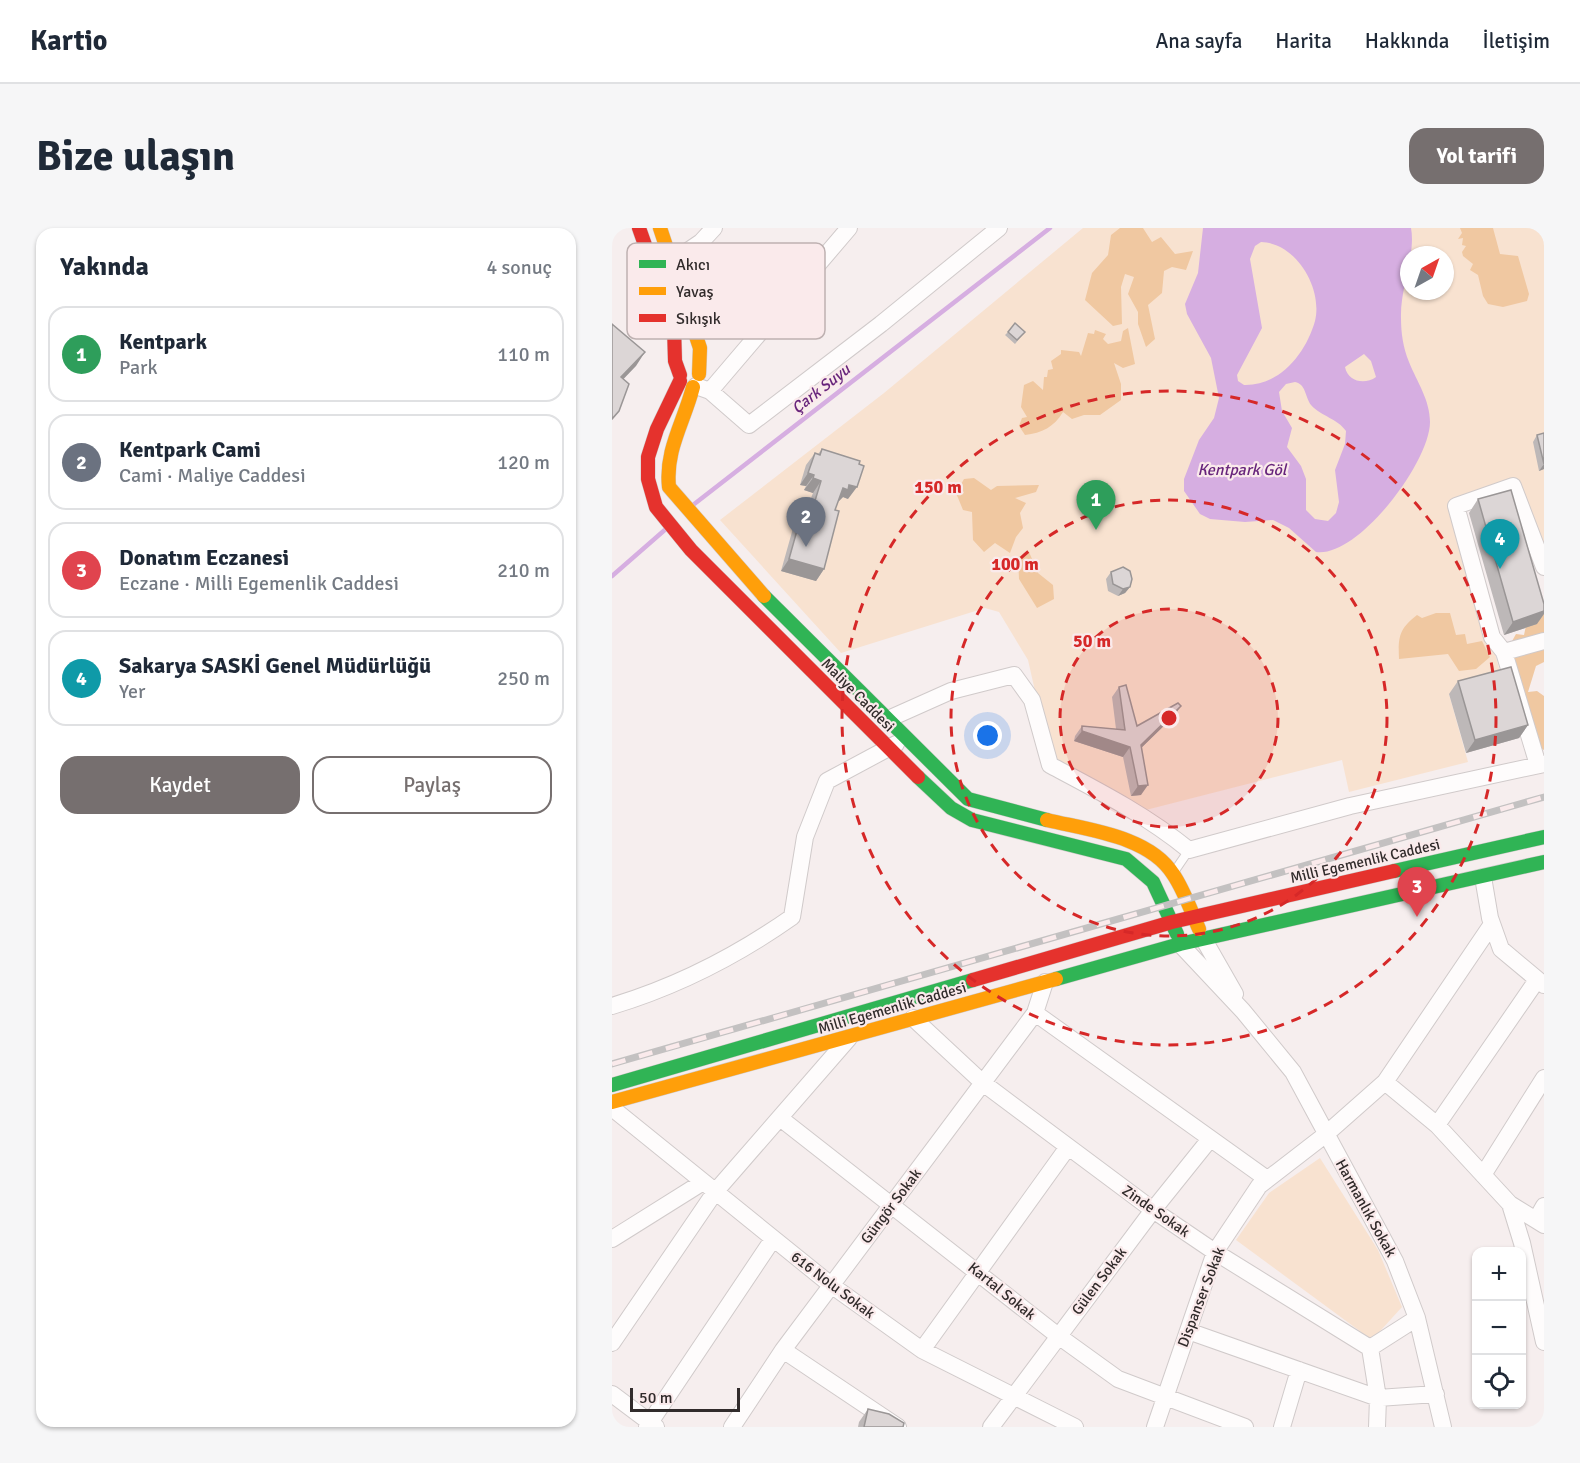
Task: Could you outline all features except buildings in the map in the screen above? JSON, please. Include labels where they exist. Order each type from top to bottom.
[{"type":"main road","name":"Maliye Caddesi","points":[[639,228],[644,243]]},
{"type":"main road","name":"Maliye Caddesi","points":[[660,228],[666,243]]},
{"type":"main road","name":"Maliye Caddesi","points":[[674,339],[675,361],[693,382]]},
{"type":"main road","name":"Maliye Caddesi","points":[[697,339],[700,348],[691,401],[670,445],[667,474],[669,487],[710,537],[886,720],[969,799],[1121,839],[1151,852],[1173,873],[1203,938]]},
{"type":"main road","name":"Maliye Caddesi","points":[[693,382],[657,429],[648,457],[648,479],[656,507],[691,550],[888,749],[961,815],[1115,856],[1139,866],[1161,892],[1180,944]]},
{"type":"main road","name":"Milli Egemenlik Caddesi","points":[[612,1085],[1172,922],[1544,837]]},
{"type":"main road","points":[[1203,938],[1544,862]]},
{"type":"main road","name":"Milli Egemenlik Caddesi","points":[[612,1102],[1203,938]]},
{"type":"street","points":[[700,243],[714,228]]},
{"type":"street","points":[[825,252],[849,228]]},
{"type":"street","points":[[737,339],[693,382],[749,425],[881,324],[999,228]]},
{"type":"street","points":[[886,720],[951,691],[1014,675],[1032,700],[1050,765],[1131,808],[1157,824],[1189,850],[1350,806],[1541,764],[1504,652],[1492,637],[1456,506],[1513,486],[1543,553]]},
{"type":"street","points":[[1504,652],[1544,641]]},
{"type":"street","points":[[612,1005],[654,993],[765,936],[792,917],[805,837],[827,781],[905,739]]},
{"type":"street","points":[[1437,1125],[1539,978],[1501,949],[1492,924],[1483,877]]},
{"type":"street","name":"Dispanser Sokak","points":[[1155,1427],[1215,1252],[1259,1186],[1325,1135],[1385,1082],[1492,924]]},
{"type":"street","name":"Harmanlık Sokak","points":[[1203,938],[1243,1011]]},
{"type":"street","name":"Harmanlık Sokak","points":[[1180,944],[1243,1011],[1293,1072],[1395,1261],[1417,1318],[1443,1427]]},
{"type":"street","name":"Güngör Sokak","points":[[732,1427],[783,1350],[1035,1013],[1045,982]]},
{"type":"street","points":[[1035,1013],[1268,1179]]},
{"type":"street","name":"Zinde Sokak","points":[[913,1018],[983,1083],[1153,1210],[1215,1252],[1370,1348]]},
{"type":"street","points":[[612,1343],[709,1187],[780,1118],[849,1038]]},
{"type":"street","points":[[1483,1175],[1544,1078]]},
{"type":"street","points":[[1385,1082],[1437,1125],[1510,1204],[1541,1217]]},
{"type":"street","name":"616 Nolu Sokak","points":[[612,1108],[831,1286],[922,1350],[1014,1394],[1075,1427]]},
{"type":"street","name":"Kartal Sokak","points":[[780,1118],[1058,1335],[1118,1379],[1164,1399],[1245,1427]]},
{"type":"street","name":"Gülen Sokak","points":[[991,1427],[1058,1335],[1210,1138]]},
{"type":"street","points":[[922,1350],[1068,1147]]},
{"type":"street","points":[[612,1239],[709,1187]]},
{"type":"street","points":[[1510,1204],[1522,1243],[1544,1342]]},
{"type":"street","points":[[612,1395],[651,1426],[773,1239]]},
{"type":"street","points":[[1377,1427],[1378,1398],[1370,1348],[1417,1318]]},
{"type":"street","points":[[1188,1331],[1378,1398],[1436,1394]]},
{"type":"street","points":[[783,1350],[898,1427]]},
{"type":"street","points":[[1282,1427],[1299,1370]]},
{"type":"lane","points":[[1173,873],[1189,850]]},
{"type":"shaded area","points":[[1083,228],[1544,228],[1544,541],[1540,551],[1513,486],[1457,506],[1502,680],[1449,694],[1468,762],[1349,792],[1342,760],[1138,812],[1052,766],[1028,660],[999,612],[985,608],[841,653],[720,520],[884,393]]},
{"type":"shaded area","points":[[1120,228],[1143,228],[1152,242],[1161,237],[1175,254],[1193,251],[1186,270],[1172,267],[1164,271],[1162,293],[1148,305],[1155,339],[1146,347],[1138,324],[1138,312],[1128,294],[1134,277],[1125,274],[1121,287],[1122,324],[1113,326],[1085,300],[1092,273],[1108,255],[1111,235]]},
{"type":"shaded area","points":[[1460,228],[1493,228],[1500,254],[1518,256],[1529,294],[1527,301],[1503,307],[1488,304],[1483,296],[1478,275],[1470,270],[1473,264],[1463,256],[1462,252],[1466,246],[1462,245],[1463,238],[1458,239],[1462,233]]},
{"type":"shaded area","points":[[1128,328],[1135,364],[1123,368],[1114,363],[1121,384],[1121,400],[1100,415],[1084,415],[1072,419],[1063,412],[1056,422],[1047,428],[1025,435],[1019,426],[1022,418],[1027,417],[1021,407],[1024,385],[1033,381],[1043,390],[1044,377],[1047,377],[1048,370],[1053,369],[1051,361],[1061,354],[1061,350],[1079,352],[1081,356],[1088,333],[1094,334],[1095,330],[1106,334],[1103,339],[1108,344],[1121,341],[1123,331]]},
{"type":"shaded area","points":[[974,478],[991,490],[997,486],[1039,485],[1036,492],[1015,498],[1026,503],[1020,513],[1023,528],[1016,537],[1010,553],[995,543],[984,552],[973,540],[972,512],[963,510],[956,493],[964,479]]},
{"type":"shaded area","points":[[1029,552],[1038,573],[1053,585],[1054,599],[1037,608],[1019,579],[1018,557]]},
{"type":"shaded area","points":[[1436,613],[1450,613],[1456,635],[1465,634],[1467,644],[1482,641],[1490,657],[1476,669],[1459,671],[1448,654],[1399,659],[1401,634],[1406,625],[1417,615],[1422,618]]},
{"type":"shaded area","points":[[1544,614],[1544,662],[1536,666],[1528,692],[1537,691],[1544,696],[1544,750],[1540,748],[1533,721],[1530,722],[1523,736],[1511,643],[1516,634],[1524,635],[1528,616]]},
{"type":"shaded area","points":[[1320,1158],[1378,1250],[1402,1307],[1372,1340],[1236,1240],[1269,1193]]},
{"type":"water","name":"Kentpark Göl","points":[[1203,228],[1411,228],[1411,246],[1400,246],[1401,329],[1407,356],[1428,406],[1430,422],[1427,439],[1418,460],[1389,504],[1352,540],[1333,550],[1316,552],[1289,528],[1273,520],[1245,522],[1210,519],[1200,514],[1184,491],[1184,479],[1199,440],[1214,418],[1219,398],[1211,358],[1187,314],[1185,304],[1198,273]],"holes":[[[1261,242],[1274,244],[1296,259],[1311,282],[1315,295],[1315,321],[1305,345],[1290,365],[1269,380],[1244,385],[1238,381],[1237,375],[1262,328],[1250,259],[1255,246]],[[1364,354],[1371,361],[1376,377],[1367,381],[1357,381],[1350,376],[1345,367]],[[1295,382],[1301,385],[1311,405],[1346,431],[1345,444],[1335,470],[1339,502],[1336,513],[1328,521],[1315,519],[1306,510],[1306,479],[1301,466],[1287,447],[1292,428],[1282,411],[1279,392],[1286,384]]]},
{"type":"waterway","name":"Çark Suyu","points":[[693,505],[1050,228]]},
{"type":"waterway","name":"Çark Suyu","points":[[612,576],[667,528]]},
{"type":"railway","points":[[612,1064],[1544,797]]},
{"type":"traffic: fast","points":[[764,596],[968,799],[1047,820]]},
{"type":"traffic: fast","points":[[918,777],[951,808],[972,820],[1126,859],[1153,882],[1177,934]]},
{"type":"traffic: fast","points":[[1394,871],[1544,837]]},
{"type":"traffic: fast","points":[[1056,979],[1180,944],[1544,862]]},
{"type":"traffic: fast","points":[[612,1085],[973,980]]},
{"type":"traffic: slow","points":[[660,228],[665,243]]},
{"type":"traffic: slow","points":[[697,339],[700,348],[699,374]]},
{"type":"traffic: slow","points":[[693,387],[672,448],[669,487],[764,596]]},
{"type":"traffic: slow","points":[[1047,820],[1116,836],[1149,851],[1173,874],[1199,929]]},
{"type":"traffic: slow","points":[[612,1102],[1056,979]]},
{"type":"traffic: jam","points":[[639,228],[644,243]]},
{"type":"traffic: jam","points":[[674,339],[675,361],[680,375]]},
{"type":"traffic: jam","points":[[680,381],[657,429],[648,457],[648,479],[656,507],[691,550],[918,777]]},
{"type":"traffic: jam","points":[[973,980],[1172,922],[1394,871]]},
{"type":"place","name":"Kentpark","points":[[1096,530]]},
{"type":"place","name":"Kentpark Cami","points":[[806,547]]},
{"type":"place","name":"Sakarya SASKİ Genel Müdürlüğü","points":[[1500,569]]},
{"type":"place","name":"Donatım Eczanesi","points":[[1417,917]]}]
